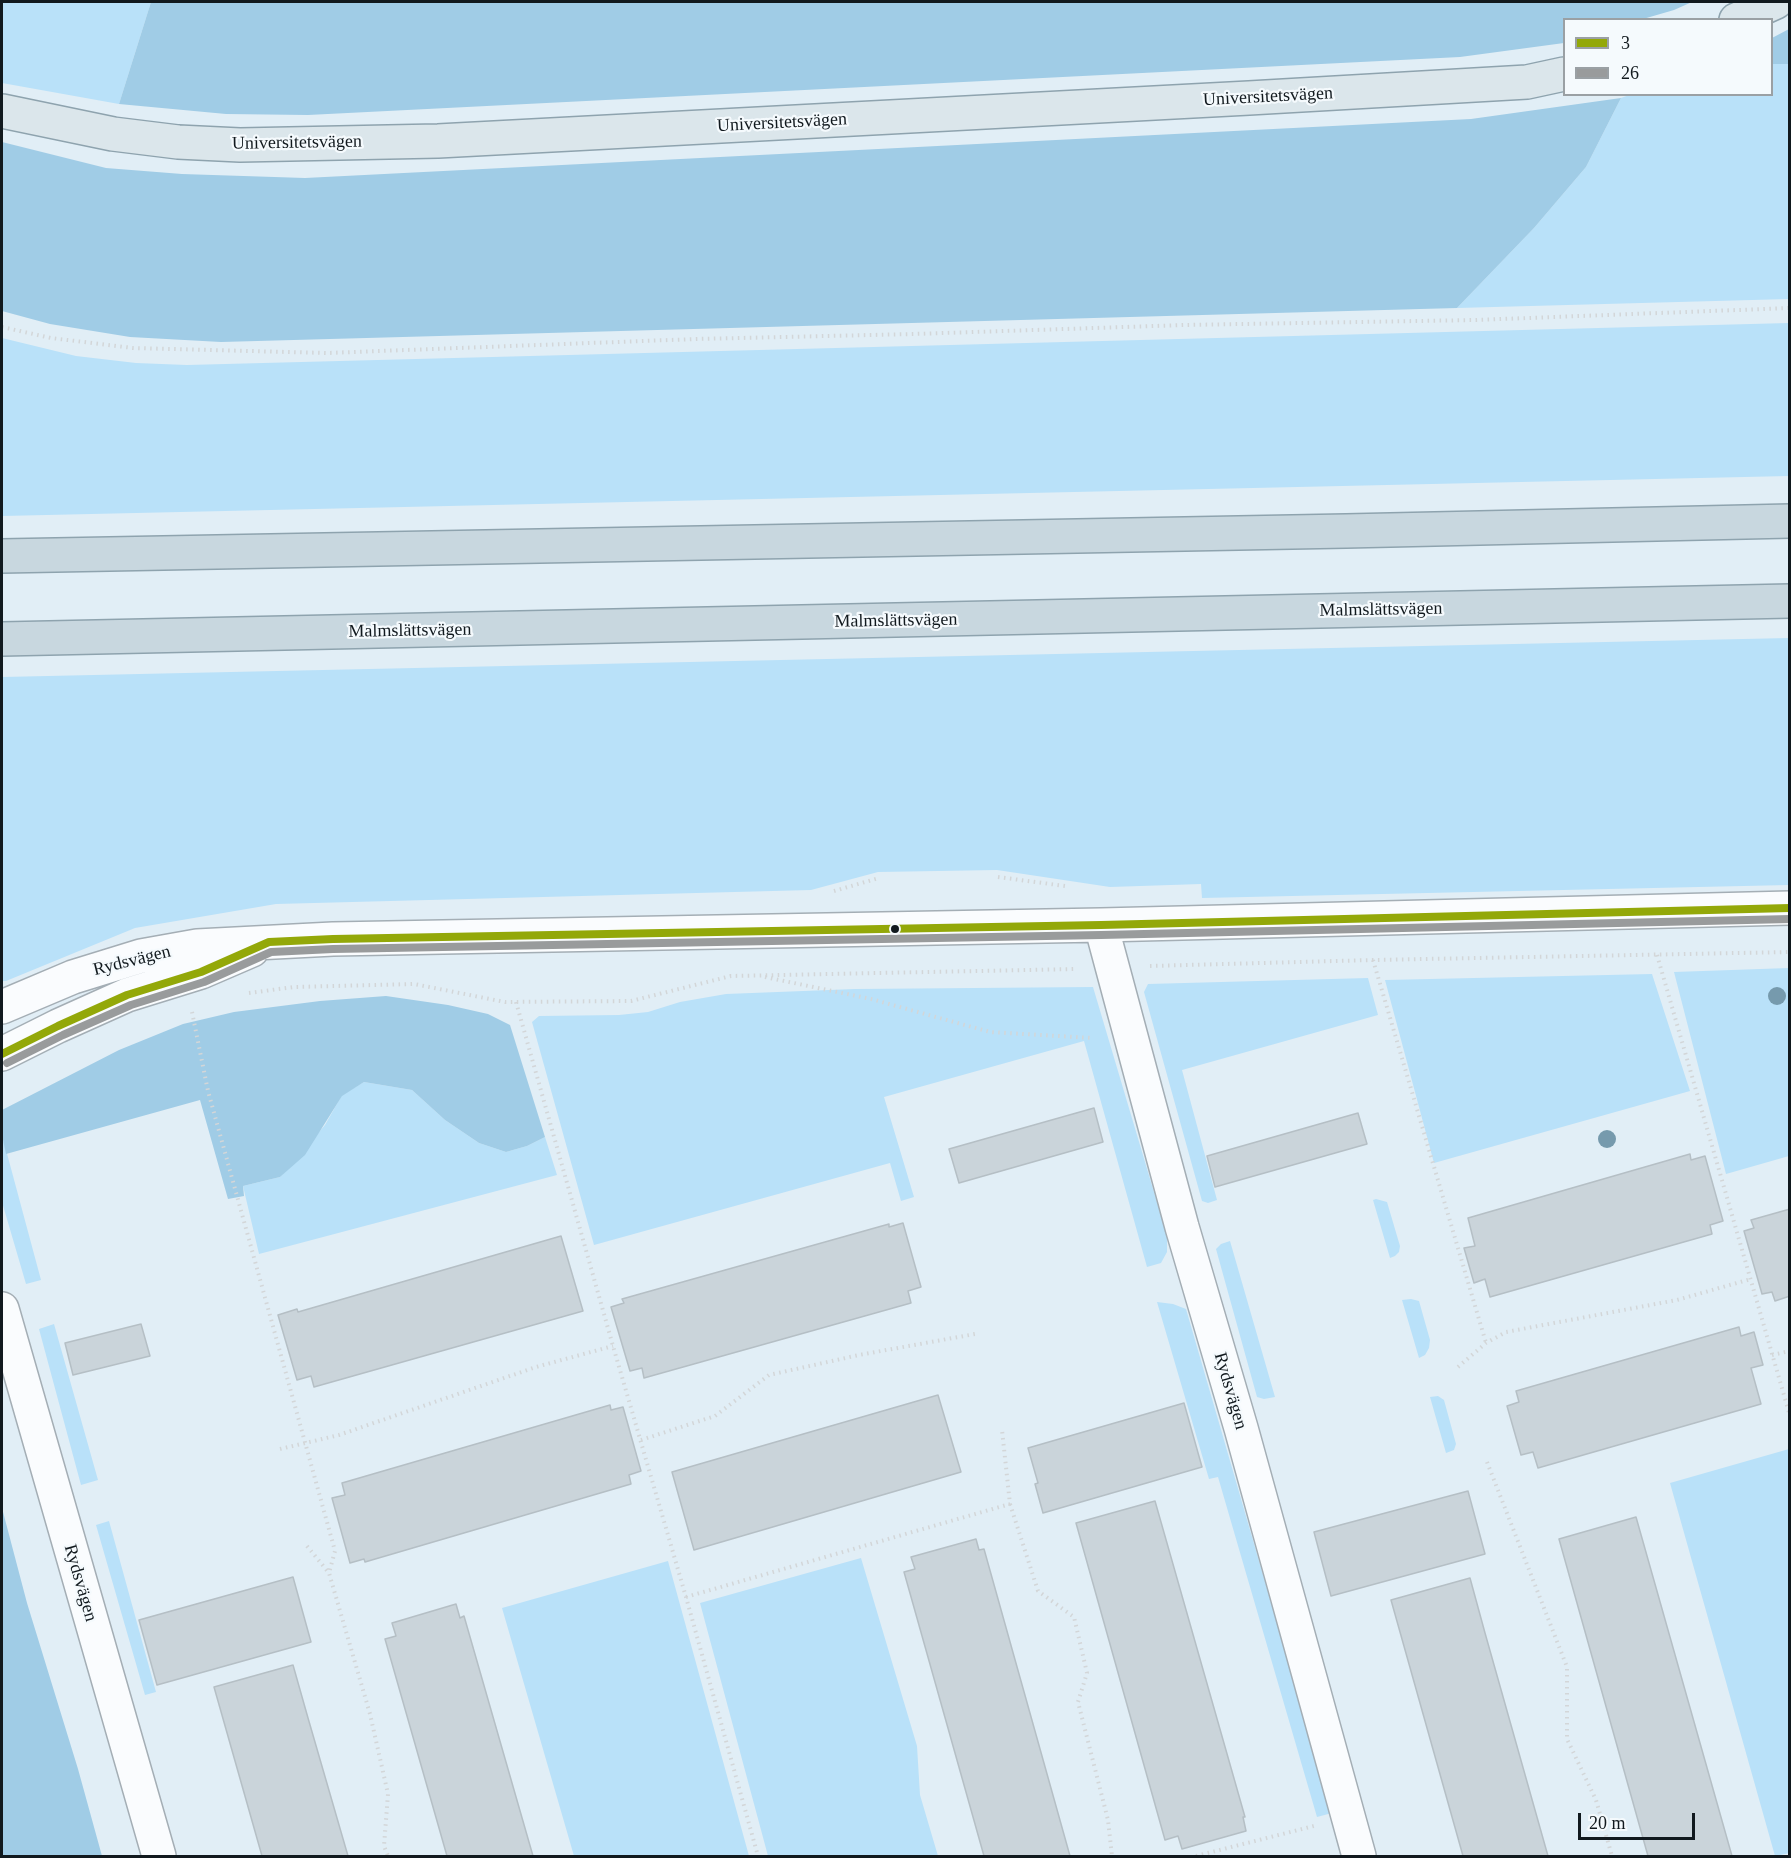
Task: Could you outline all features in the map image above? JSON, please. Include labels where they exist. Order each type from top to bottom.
[{"type":"highway","points":[[2,556],[1346,531],[1790,520]]},
{"type":"highway","name":"Malmslättsvägen","points":[[2,639],[1790,601]]},
{"type":"main road","points":[[1740,18],[1776,2]]},
{"type":"main road","name":"Universitetsvägen","points":[[2,111],[113,134],[178,142],[240,145],[403,141],[1249,98],[1527,82],[1563,74]]},
{"type":"street","name":"Rydsvägen","points":[[2,1007],[73,977],[141,956],[197,946],[269,942],[1101,926],[1790,908]]},
{"type":"street","name":"Rydsvägen","points":[[1101,926],[1182,1227],[1241,1428],[1359,1857]]},
{"type":"street","name":"Rydsvägen","points":[[2,1054],[58,1026],[127,996],[201,972],[269,942]]},
{"type":"street","name":"Rydsvägen","points":[[2,1310],[159,1857]]},
{"type":"path","points":[[2,327],[51,338],[133,348],[327,353],[696,339],[1488,319],[1790,308]]},
{"type":"path","points":[[248,994],[294,987],[414,984],[505,1002],[631,1001],[731,976],[1790,952]]},
{"type":"path","points":[[1657,955],[1790,1416]]},
{"type":"path","points":[[1373,960],[1486,1343]]},
{"type":"path","points":[[759,976],[871,999],[990,1032],[1132,1041]]},
{"type":"path","points":[[516,1002],[758,1857]]},
{"type":"path","points":[[191,1009],[208,1091],[334,1551],[329,1573]]},
{"type":"path","points":[[1458,1367],[1486,1343],[1506,1332],[1677,1300],[1751,1279]]},
{"type":"path","points":[[641,1440],[715,1416],[769,1375],[859,1355],[975,1334]]},
{"type":"path","points":[[280,1449],[339,1436],[536,1367],[613,1346]]},
{"type":"path","points":[[1772,1355],[1790,1351]]},
{"type":"path","points":[[1002,1430],[1010,1504],[1038,1591],[1074,1617],[1087,1673],[1078,1702],[1108,1820],[1112,1857]]},
{"type":"path","points":[[1487,1462],[1567,1666],[1567,1739],[1596,1800],[1612,1857]]},
{"type":"path","points":[[686,1597],[1010,1504]]},
{"type":"path","points":[[307,1546],[329,1573],[370,1714],[388,1794],[384,1846],[388,1857]]},
{"type":"path","points":[[1196,1857],[1348,1817]]},
{"type":"shaded area","points":[[2,2],[151,2],[119,104],[2,83]]},
{"type":"shaded area","points":[[151,2],[1692,2],[1646,18],[1563,18],[1563,43],[1460,57],[308,115],[226,114],[119,104]]},
{"type":"shaded area","points":[[1789,29],[1789,64],[1773,64],[1773,37]]},
{"type":"shaded area","points":[[1773,64],[1789,64],[1789,299],[1457,308],[1534,228],[1586,167],[1621,98],[1626,96],[1773,96]]},
{"type":"shaded area","points":[[1621,98],[1586,167],[1534,228],[1457,308],[221,342],[130,337],[50,324],[2,311],[2,142],[106,168],[182,174],[305,178],[1471,119]]},
{"type":"shaded area","points":[[1789,323],[1789,476],[2,516],[2,338],[76,356],[136,363],[187,365]]},
{"type":"shaded area","points":[[1789,638],[1789,885],[1202,898],[1201,884],[1110,887],[997,870],[878,872],[811,890],[276,904],[135,928],[2,981],[2,677]]},
{"type":"shaded area","points":[[1789,968],[1789,1156],[1726,1174],[1674,972]]},
{"type":"shaded area","points":[[1652,974],[1690,1091],[1434,1163],[1385,980]]},
{"type":"shaded area","points":[[1368,978],[1378,1015],[1182,1070],[1217,1200],[1208,1203],[1202,1201],[1144,992],[1148,984]]},
{"type":"shaded area","points":[[1093,987],[1167,1236],[1167,1252],[1161,1263],[1147,1267],[1084,1041],[884,1097],[914,1197],[901,1201],[890,1163],[594,1245],[532,1022],[539,1016],[619,1015],[648,1012],[680,1002],[726,994],[855,989]]},
{"type":"shaded area","points":[[386,996],[448,1005],[488,1014],[510,1025],[545,1137],[527,1146],[506,1152],[479,1143],[445,1120],[412,1090],[364,1082],[342,1096],[305,1155],[280,1177],[243,1186],[244,1196],[228,1199],[200,1100],[6,1154],[2,1135],[2,1110],[119,1050],[183,1024],[234,1012],[320,1001]]},
{"type":"shaded area","points":[[364,1082],[412,1090],[445,1120],[479,1143],[506,1152],[527,1146],[545,1137],[557,1175],[259,1254],[243,1186],[280,1177],[325,1125],[342,1095]]},
{"type":"shaded area","points":[[2,1135],[41,1280],[26,1284],[2,1202]]},
{"type":"shaded area","points":[[1373,1200],[1387,1202],[1400,1246],[1399,1252],[1390,1258]]},
{"type":"shaded area","points":[[1230,1241],[1275,1397],[1264,1399],[1257,1397],[1216,1249],[1221,1244]]},
{"type":"shaded area","points":[[1402,1300],[1419,1301],[1430,1340],[1425,1355],[1419,1358]]},
{"type":"shaded area","points":[[1157,1302],[1173,1304],[1186,1309],[1332,1813],[1317,1817],[1218,1477],[1209,1479]]},
{"type":"shaded area","points":[[54,1324],[98,1480],[81,1485],[39,1329]]},
{"type":"shaded area","points":[[1438,1396],[1444,1400],[1456,1444],[1454,1450],[1446,1453],[1430,1397]]},
{"type":"shaded area","points":[[1789,1449],[1790,1853],[1775,1856],[1670,1483]]},
{"type":"shaded area","points":[[2,1508],[27,1603],[102,1856],[2,1856]]},
{"type":"shaded area","points":[[109,1521],[156,1692],[145,1695],[96,1525]]},
{"type":"shaded area","points":[[861,1558],[917,1746],[920,1795],[938,1856],[768,1856],[700,1603]]},
{"type":"shaded area","points":[[668,1561],[749,1856],[574,1856],[502,1608]]},
{"type":"building","points":[[1094,1108],[1103,1142],[959,1183],[949,1149]]},
{"type":"building","points":[[1358,1113],[1367,1144],[1215,1187],[1207,1156]]},
{"type":"building","points":[[1690,1154],[1691,1160],[1705,1156],[1723,1221],[1710,1225],[1712,1234],[1490,1297],[1485,1279],[1474,1283],[1464,1248],[1475,1246],[1468,1218]]},
{"type":"building","points":[[1790,1209],[1790,1296],[1775,1301],[1772,1292],[1762,1294],[1744,1231],[1754,1228],[1751,1220]]},
{"type":"building","points":[[903,1223],[921,1287],[908,1291],[911,1303],[644,1378],[642,1368],[630,1371],[611,1307],[624,1303],[622,1299],[889,1224],[889,1227]]},
{"type":"building","points":[[561,1236],[583,1311],[314,1387],[311,1376],[297,1380],[278,1315],[297,1309],[298,1312]]},
{"type":"building","points":[[141,1324],[150,1356],[73,1375],[65,1343]]},
{"type":"building","points":[[1739,1327],[1741,1336],[1754,1332],[1763,1365],[1751,1368],[1761,1404],[1538,1468],[1533,1452],[1521,1455],[1507,1406],[1519,1402],[1516,1391]]},
{"type":"building","points":[[938,1395],[961,1472],[694,1550],[672,1472]]},
{"type":"building","points":[[1184,1403],[1202,1467],[1043,1513],[1035,1484],[1038,1483],[1028,1448]]},
{"type":"building","points":[[610,1405],[611,1410],[623,1407],[641,1471],[629,1475],[631,1484],[365,1562],[364,1559],[350,1563],[332,1498],[345,1495],[342,1483]]},
{"type":"building","points":[[1468,1491],[1485,1554],[1331,1596],[1314,1532]]},
{"type":"building","points":[[1155,1501],[1245,1817],[1243,1817],[1246,1831],[1182,1849],[1178,1836],[1165,1840],[1076,1523]]},
{"type":"building","points":[[1636,1517],[1732,1856],[1648,1856],[1559,1539]]},
{"type":"building","points":[[976,1539],[979,1550],[984,1549],[1070,1856],[984,1856],[904,1572],[915,1569],[911,1557]]},
{"type":"building","points":[[293,1577],[311,1642],[157,1685],[139,1620]]},
{"type":"building","points":[[1470,1578],[1548,1856],[1463,1856],[1391,1600]]},
{"type":"building","points":[[456,1604],[460,1618],[464,1616],[533,1856],[447,1856],[385,1639],[396,1636],[392,1623]]},
{"type":"building","points":[[293,1665],[348,1856],[262,1856],[214,1687]]},
{"type":"transit line","name":"3","points":[[2,1054],[127,995],[201,972],[269,942],[1790,908]]},
{"type":"transit line","name":"26","points":[[7,1063],[131,1005],[204,982],[271,952],[1790,919]]}]
